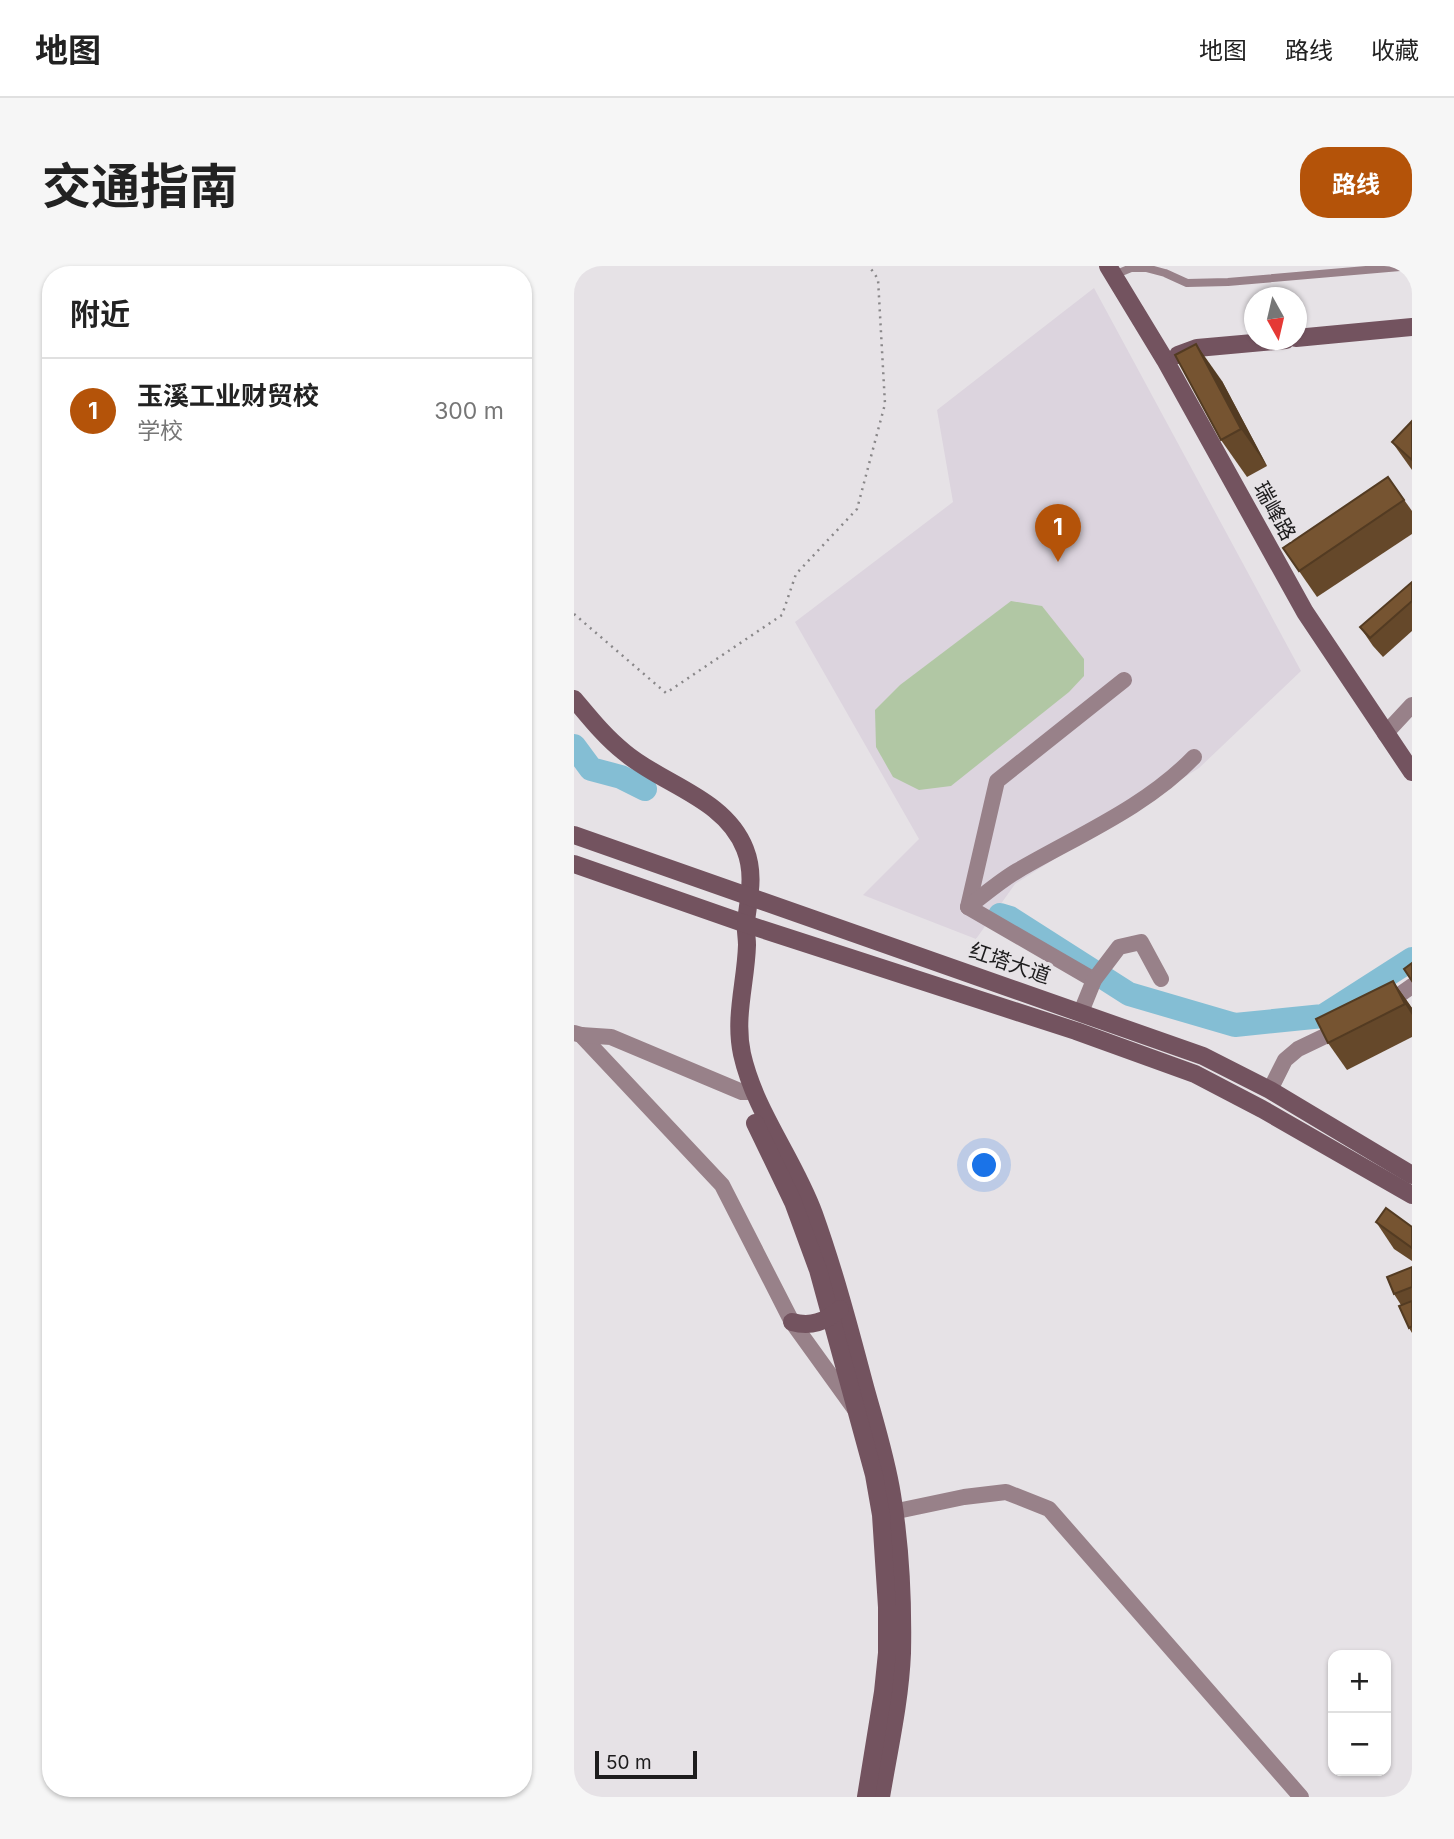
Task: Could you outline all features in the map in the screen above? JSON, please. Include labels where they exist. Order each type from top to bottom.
[{"type":"street","name":"瑞峰路","points":[[1111,270],[1165,360],[1305,612],[1412,772]]},
{"type":"street","points":[[1307,337],[1412,327]]},
{"type":"street","points":[[1165,360],[1197,348],[1244,344]]},
{"type":"street","points":[[968,907],[997,781],[1124,680]]},
{"type":"street","points":[[574,699],[626,754],[719,812],[734,830],[745,850],[750,872],[751,898],[746,923],[735,944],[729,1018],[730,1046],[818,1270],[838,1310],[887,1474],[886,1662],[866,1797]]},
{"type":"street","points":[[1385,734],[1412,705]]},
{"type":"street","points":[[968,907],[1014,873],[1103,824],[1177,775],[1194,757]]},
{"type":"street","name":"红塔大道","points":[[574,835],[1203,1056],[1270,1090],[1412,1175]]},
{"type":"street","name":"红塔大道","points":[[574,864],[1076,1031],[1195,1074],[1412,1195]]},
{"type":"street","points":[[968,907],[1098,974]]},
{"type":"street","points":[[1081,1012],[1098,974],[1119,947],[1142,942],[1161,979]]},
{"type":"street","points":[[1270,1090],[1285,1060],[1298,1049],[1364,1017],[1412,986]]},
{"type":"street","points":[[577,1034],[611,1037],[748,1092]]},
{"type":"street","points":[[577,1034],[722,1185],[792,1322],[855,1410]]},
{"type":"street","points":[[792,1322],[809,1325],[838,1310]]},
{"type":"street","points":[[838,1310],[855,1410],[887,1514],[902,1606],[902,1654],[898,1694],[881,1797]]},
{"type":"street","points":[[887,1514],[964,1497],[1006,1492],[1049,1508],[1301,1797]]},
{"type":"lane","points":[[1111,270],[1146,268],[1166,273],[1187,283],[1252,282],[1412,266]]},
{"type":"path","points":[[574,614],[666,693],[782,615],[796,574],[857,509],[885,404],[878,279],[869,266]]},
{"type":"shaded area","points":[[1094,288],[1301,671],[1199,768],[1015,884],[976,939],[863,895],[919,839],[795,622],[953,502],[937,410]]},
{"type":"green space","points":[[1011,601],[1042,606],[1084,659],[1084,676],[1069,692],[951,786],[919,790],[893,777],[876,747],[875,710],[900,685]]},
{"type":"building","points":[[1196,344],[1241,429],[1221,440],[1175,355]]},
{"type":"building","points":[[1412,421],[1412,460],[1392,442]]},
{"type":"building","points":[[1388,477],[1404,500],[1299,571],[1283,548]]},
{"type":"building","points":[[1412,582],[1412,601],[1370,638],[1360,627]]},
{"type":"building","points":[[1412,963],[1412,981],[1404,969]]},
{"type":"building","points":[[1393,981],[1405,1004],[1328,1043],[1316,1019]]},
{"type":"building","points":[[1386,1208],[1412,1227],[1412,1248],[1376,1222]]},
{"type":"building","points":[[1412,1267],[1412,1287],[1394,1294],[1387,1277]]},
{"type":"building","points":[[1412,1301],[1412,1326],[1409,1328],[1399,1306]]},
{"type":"waterway","points":[[574,746],[591,769],[621,777],[645,789]]},
{"type":"waterway","points":[[1000,915],[1010,918],[1129,994],[1235,1025],[1323,1016],[1412,959]]},
{"type":"place","name":"玉溪工业财贸校","points":[[1058,562]]}]
